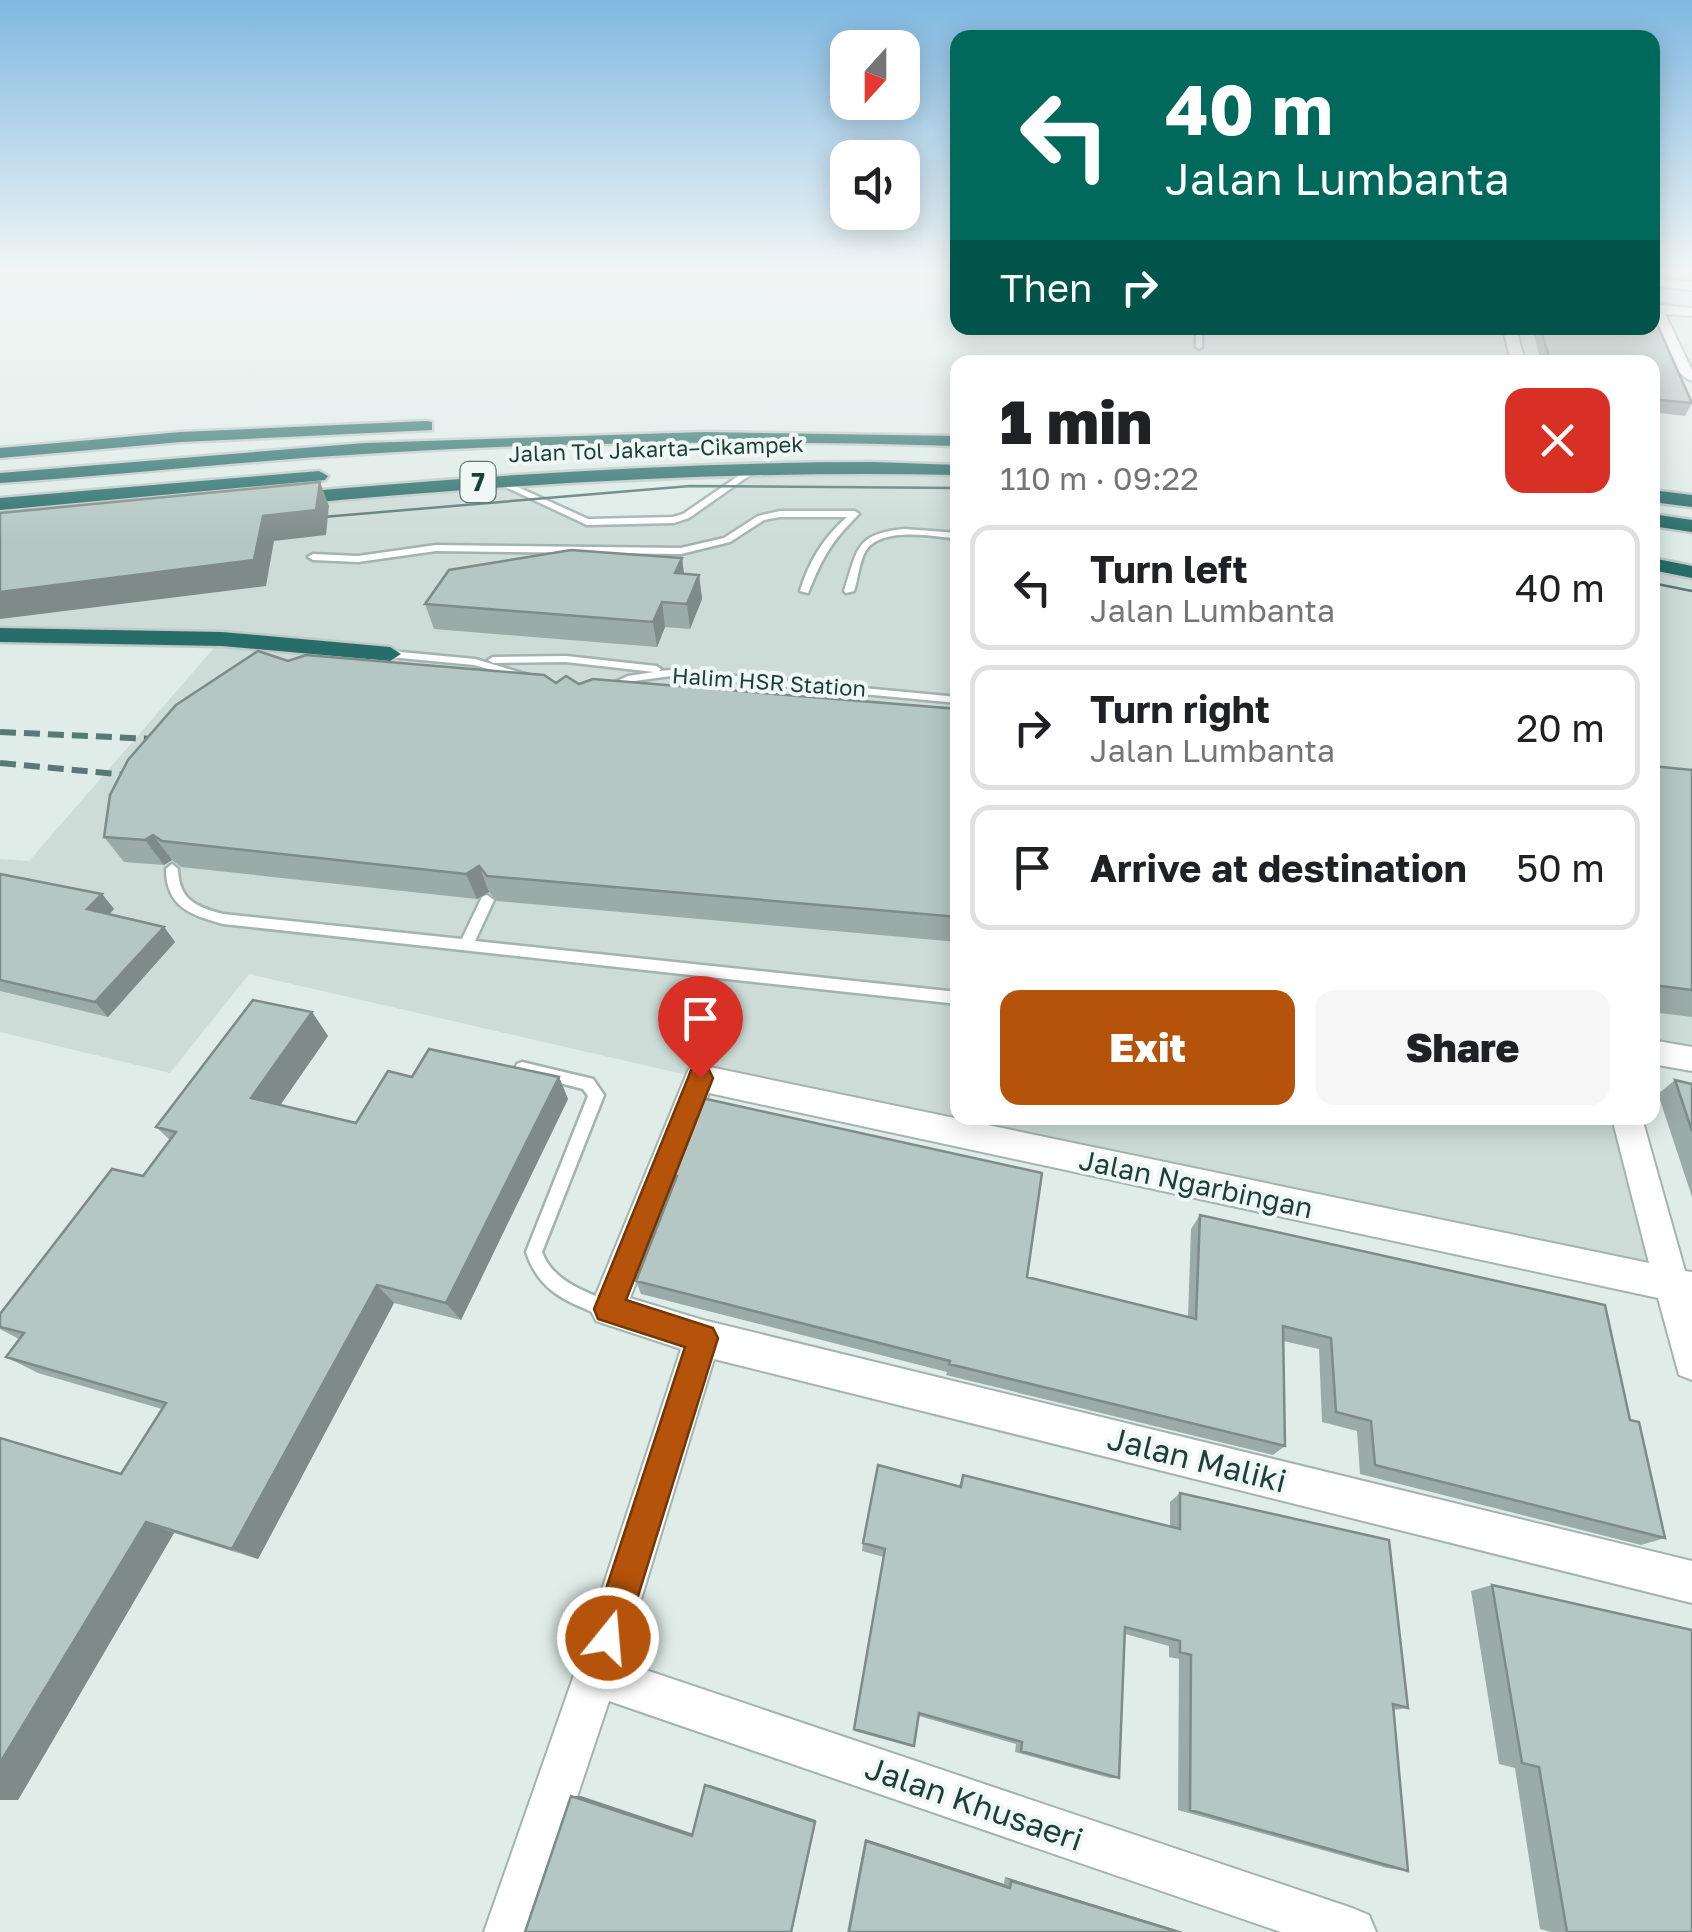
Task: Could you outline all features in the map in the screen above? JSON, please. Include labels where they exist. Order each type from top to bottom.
[{"type":"highway","points":[[0,453],[181,436],[507,422],[797,418]]},
{"type":"highway","name":"Jalan Tol Jakarta–Cikampek","points":[[0,504],[826,438]]},
{"type":"highway","name":"Jalan Tol Jakarta–Cikampek","points":[[0,478],[280,454],[573,439],[950,441]]},
{"type":"highway","name":"Jalan Tol Jakarta–Cikampek","points":[[272,500],[497,480],[756,467],[950,470]]},
{"type":"highway","points":[[1660,497],[1692,501]]},
{"type":"highway","points":[[1660,521],[1692,526]]},
{"type":"highway","points":[[1660,548],[1692,553]]},
{"type":"highway","points":[[1660,566],[1692,572]]},
{"type":"highway","points":[[0,635],[222,639],[390,654]]},
{"type":"highway","points":[[0,649],[211,650],[289,670]]},
{"type":"street","points":[[1660,1054],[1692,1060]]},
{"type":"street","name":"Jalan Ngarbingan","points":[[608,1309],[700,1078],[1681,1287]]},
{"type":"street","points":[[1629,1125],[1681,1287],[1692,1362]]},
{"type":"street","name":"Jalan Maliki","points":[[608,1309],[703,1338],[1692,1582]]},
{"type":"street","points":[[508,1932],[596,1675],[703,1338]]},
{"type":"street","name":"Jalan Khusaeri","points":[[596,1675],[1352,1932]]},
{"type":"lane","points":[[497,480],[587,522],[674,520],[756,467]]},
{"type":"lane","points":[[313,557],[358,560],[436,548],[681,551],[727,540],[761,518],[780,514],[855,514],[835,530],[809,574],[805,591]]},
{"type":"lane","points":[[849,592],[860,552],[868,542],[884,535],[906,533],[950,536]]},
{"type":"lane","points":[[337,667],[390,654],[475,662],[566,659],[622,663],[671,673]]},
{"type":"lane","points":[[475,662],[526,674],[550,686]]},
{"type":"lane","name":"Halim HSR Station","points":[[599,695],[632,678],[671,673],[950,699]]},
{"type":"lane","points":[[172,870],[171,883],[177,897],[203,914],[223,920],[950,997]]},
{"type":"lane","points":[[466,945],[487,900]]},
{"type":"lane","points":[[522,1068],[588,1084],[596,1095],[534,1252],[544,1277],[608,1309]]},
{"type":"shaded area","points":[[756,467],[950,470],[950,1125],[1629,1125],[1671,1285],[700,1078],[249,974],[170,1073],[0,1032],[0,859],[29,861],[221,640],[0,635],[0,531],[497,480],[587,522],[674,520]]},
{"type":"shaded area","points":[[1660,566],[1692,572],[1692,1059],[1660,1053]]},
{"type":"building","points":[[1660,362],[1674,362],[1692,403],[1660,400]]},
{"type":"building","points":[[320,482],[316,510],[263,516],[254,560],[0,592],[0,513]]},
{"type":"building","points":[[571,550],[682,558],[675,573],[699,575],[687,604],[662,602],[653,622],[425,604],[449,570]]},
{"type":"building","points":[[258,651],[288,661],[306,655],[544,675],[556,683],[566,676],[579,684],[593,679],[950,708],[950,916],[487,876],[479,866],[466,874],[162,841],[153,835],[145,840],[104,837],[110,795],[128,760],[176,705]]},
{"type":"building","points":[[1660,767],[1692,770],[1692,990],[1660,986]]},
{"type":"building","points":[[0,874],[102,894],[87,909],[164,927],[95,1002],[0,980]]},
{"type":"building","points":[[253,1000],[312,1012],[251,1098],[356,1123],[388,1071],[412,1077],[429,1049],[559,1077],[446,1303],[377,1285],[232,1549],[146,1522],[0,1763],[0,1438],[121,1474],[166,1403],[6,1357],[24,1333],[0,1327],[0,1314],[112,1169],[143,1176],[176,1132],[156,1127]]},
{"type":"building","points":[[1675,1080],[1692,1084],[1692,1131]]},
{"type":"building","points":[[702,1098],[1042,1173],[1027,1277],[1196,1319],[1200,1215],[1605,1305],[1630,1420],[1639,1422],[1665,1538],[1375,1465],[1371,1421],[1336,1412],[1331,1338],[1283,1326],[1285,1446],[949,1364],[950,1361],[636,1281]]},
{"type":"building","points":[[878,1465],[961,1487],[963,1475],[1180,1529],[1180,1493],[1389,1540],[1408,1708],[1393,1704],[1408,1871],[1190,1810],[1191,1655],[1180,1652],[1180,1641],[1125,1627],[1119,1778],[1021,1751],[1022,1742],[919,1713],[914,1746],[854,1729],[885,1549],[863,1543]]},
{"type":"building","points":[[1492,1585],[1692,1630],[1692,1932],[1567,1932],[1539,1767],[1522,1763]]},
{"type":"building","points":[[705,1785],[815,1822],[791,1932],[525,1932],[571,1796],[692,1836]]},
{"type":"building","points":[[866,1841],[1010,1888],[1011,1881],[1178,1932],[849,1932]]},
{"type":"tram line","points":[[299,519],[690,486],[950,488]]},
{"type":"tram line","points":[[1660,585],[1692,591]]},
{"type":"railway","points":[[0,732],[176,740]]},
{"type":"railway","points":[[0,763],[149,777]]},
{"type":"route","points":[[608,1638],[703,1338],[608,1309],[700,1078]]}]
